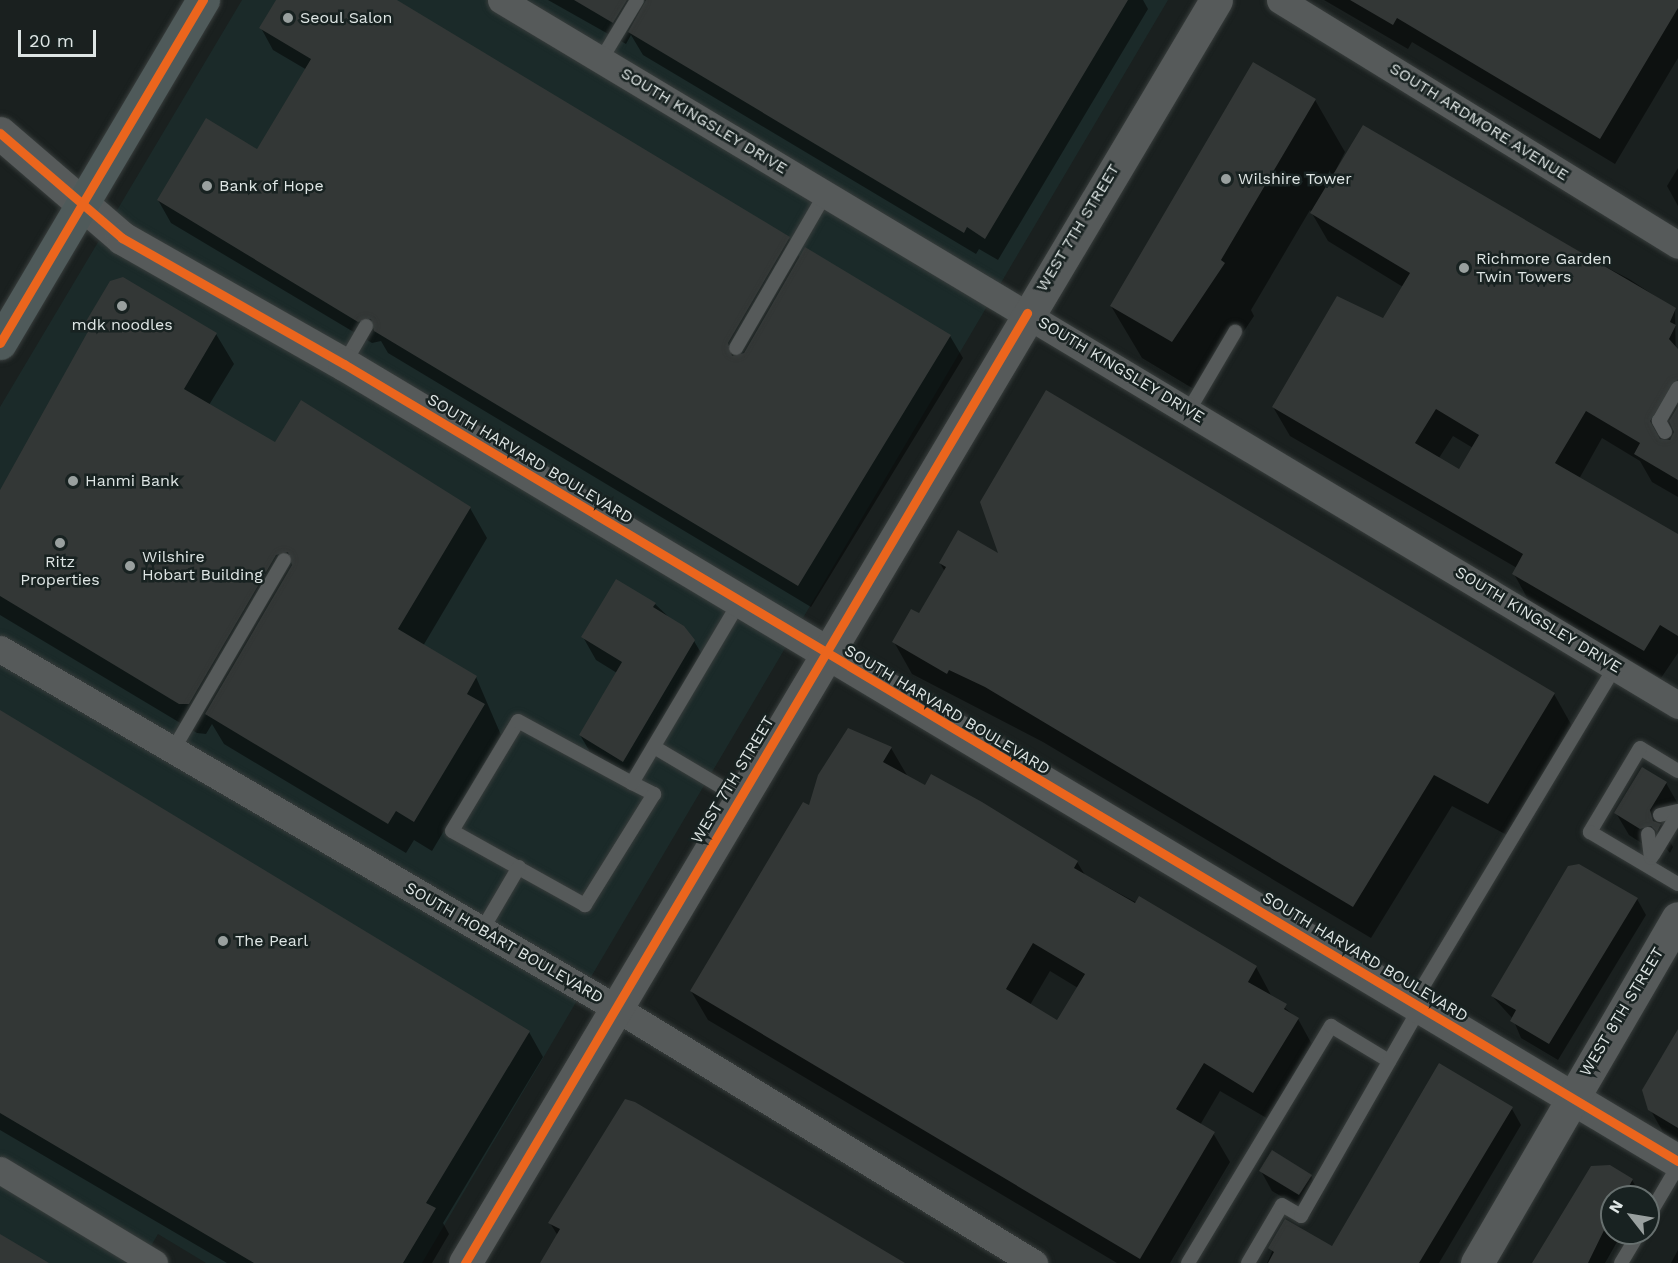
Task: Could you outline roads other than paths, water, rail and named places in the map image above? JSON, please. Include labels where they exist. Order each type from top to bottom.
[{"type":"main road","points":[[0,343],[81,200],[203,0]]},
{"type":"street","name":"SOUTH KINGSLEY DRIVE","points":[[501,0],[1189,410],[1678,705]]},
{"type":"street","name":"WEST 7TH STREET","points":[[465,1263],[1027,313],[1216,0]]},
{"type":"street","name":"SOUTH ARDMORE AVENUE","points":[[1280,0],[1678,245]]},
{"type":"street","name":"SOUTH HARVARD BOULEVARD","points":[[0,132],[122,238],[344,364],[825,655],[1572,1097],[1678,1164]]},
{"type":"street","name":"SOUTH HOBART BOULEVARD","points":[[0,649],[616,1008],[1034,1263]]},
{"type":"street","name":"WEST 8TH STREET","points":[[1478,1263],[1572,1097],[1678,918]]},
{"type":"street","points":[[0,1170],[154,1263]]},
{"type":"lane","points":[[602,60],[637,0]]},
{"type":"lane","points":[[736,348],[826,193]]},
{"type":"lane","points":[[344,364],[366,326]]},
{"type":"lane","points":[[1189,410],[1235,332]]},
{"type":"lane","points":[[1665,432],[1659,421],[1678,388]]},
{"type":"lane","points":[[173,750],[284,560]]},
{"type":"lane","points":[[632,783],[739,603]]},
{"type":"lane","points":[[1248,1263],[1282,1205],[1301,1216],[1389,1061],[1417,1005],[1615,667]]},
{"type":"lane","points":[[518,721],[632,783],[654,794],[585,905],[452,831],[518,721]]},
{"type":"lane","points":[[654,747],[740,798]]},
{"type":"lane","points":[[1678,770],[1640,748],[1590,832],[1650,860],[1678,884]]},
{"type":"lane","points":[[1650,860],[1678,812]]},
{"type":"lane","points":[[1660,815],[1678,812]]},
{"type":"lane","points":[[1648,834],[1650,860]]},
{"type":"lane","points":[[482,930],[519,867]]},
{"type":"lane","points":[[1188,1263],[1331,1026],[1389,1061]]},
{"type":"lane","points":[[1660,1196],[1678,1164]]},
{"type":"lane","points":[[1622,1263],[1632,1245]]},
{"type":"place","name":"Seoul Salon","points":[[288,18]]},
{"type":"place","name":"Wilshire Tower","points":[[1226,179]]},
{"type":"place","name":"Bank of Hope","points":[[207,186]]},
{"type":"place","name":"Richmore Garden Twin Towers","points":[[1464,268]]},
{"type":"place","name":"mdk noodles","points":[[122,306]]},
{"type":"place","name":"Hanmi Bank","points":[[73,481]]},
{"type":"place","name":"Ritz Properties","points":[[60,543]]},
{"type":"place","name":"Wilshire Hobart Building","points":[[130,566]]},
{"type":"place","name":"The Pearl","points":[[223,941]]}]
